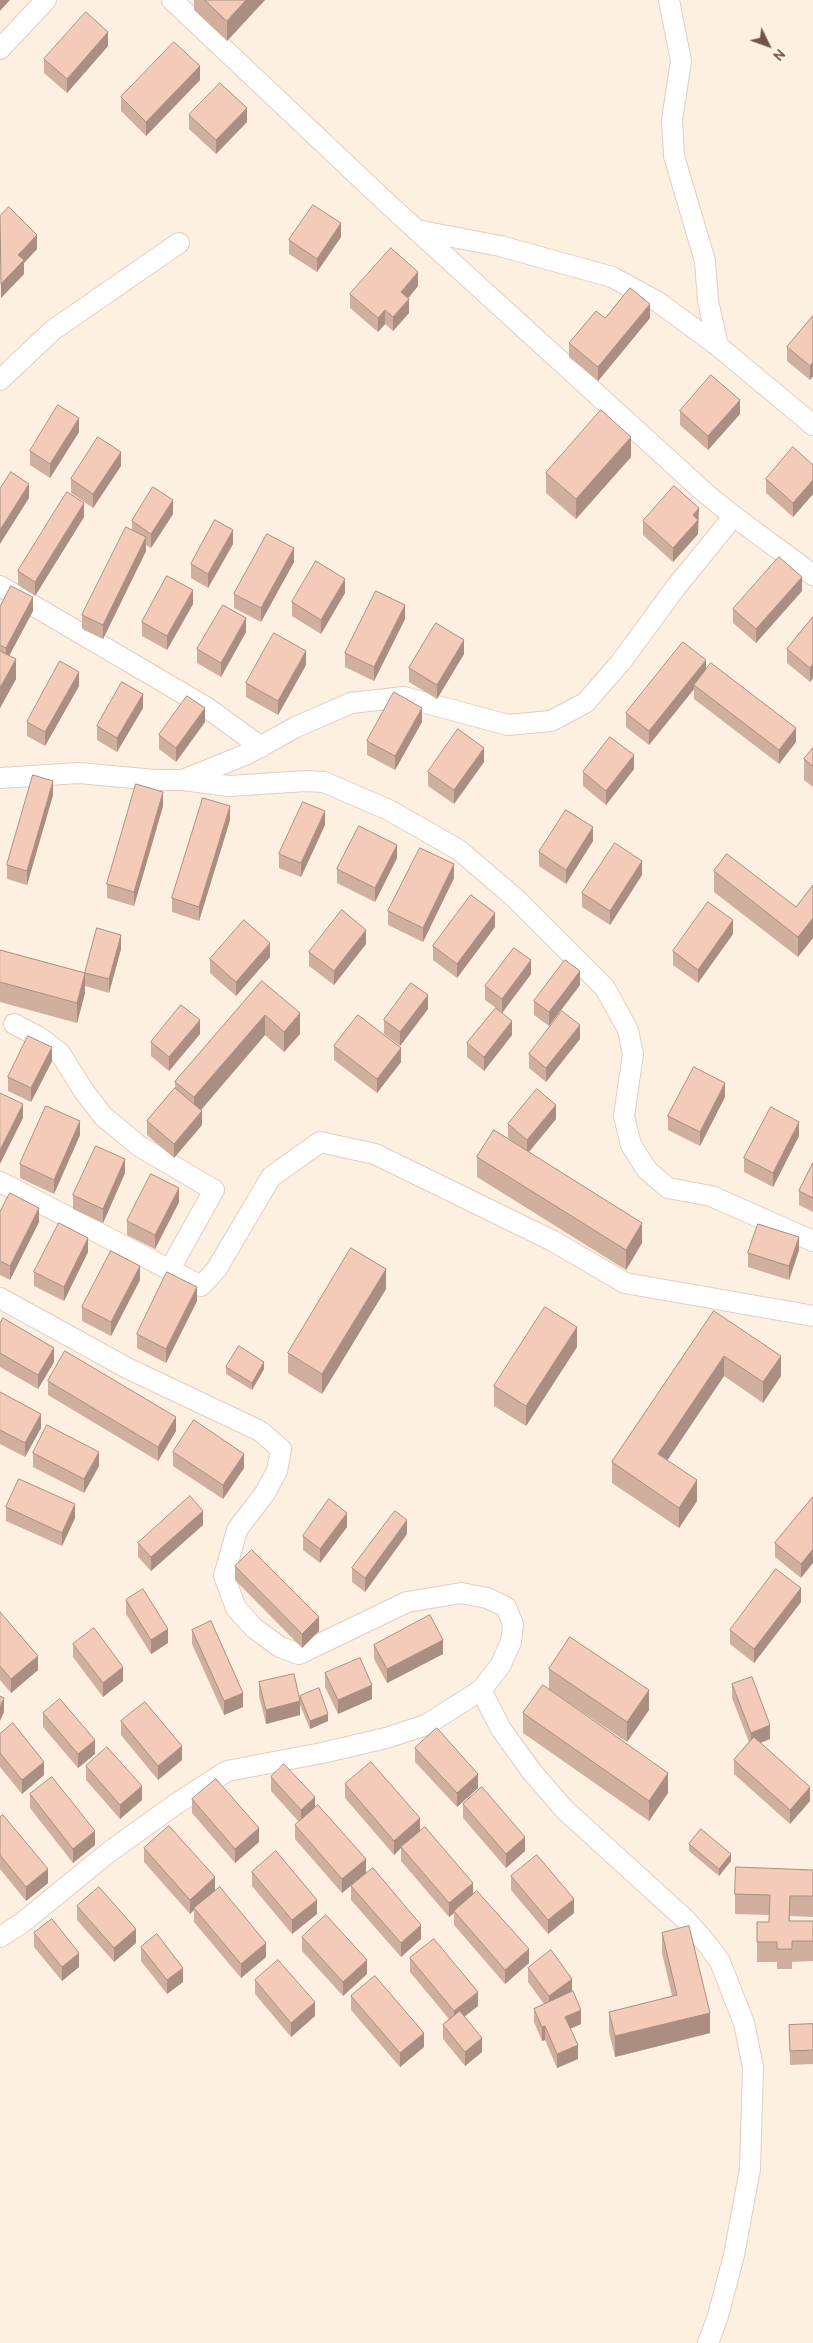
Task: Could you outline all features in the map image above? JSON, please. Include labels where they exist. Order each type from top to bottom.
[{"type":"street","points":[[0,49],[46,0]]},
{"type":"street","points":[[172,0],[416,230],[734,517],[763,536],[813,575]]},
{"type":"street","points":[[669,0],[681,61],[672,120],[674,156],[705,261],[708,301],[718,346]]},
{"type":"street","points":[[416,230],[500,246],[612,276],[658,302],[718,346],[813,425]]},
{"type":"street","points":[[0,380],[53,330],[179,243]]},
{"type":"street","points":[[183,780],[261,747],[351,703],[404,697],[508,725],[551,721],[585,703],[621,662],[676,587],[734,517]]},
{"type":"street","points":[[0,586],[206,707],[261,747]]},
{"type":"street","points":[[0,778],[79,773],[155,780],[183,780],[229,786],[306,781],[324,782],[389,810],[459,850],[515,898],[605,988],[628,1030],[633,1054],[624,1116],[631,1145],[647,1170],[668,1188],[712,1196],[813,1241]]},
{"type":"street","points":[[14,1024],[39,1037],[60,1053],[83,1090],[103,1116],[138,1146],[214,1190],[170,1269]]},
{"type":"street","points":[[0,1182],[201,1286],[216,1270],[271,1177],[320,1142],[375,1154],[553,1241],[625,1283],[813,1316]]},
{"type":"street","points":[[0,1298],[127,1368],[260,1431],[281,1449],[277,1471],[265,1492],[238,1530],[224,1576],[236,1608],[254,1628],[280,1647],[298,1654],[407,1602],[461,1593],[487,1598],[506,1607],[514,1624],[511,1642],[500,1666],[481,1690],[426,1725],[394,1736],[322,1753],[227,1771],[176,1804],[109,1852],[22,1923],[0,1938]]},
{"type":"street","points":[[481,1690],[501,1729],[532,1772],[560,1803],[687,1921],[708,1945],[720,1962],[744,2023],[753,2067],[750,2169],[734,2255],[718,2316],[708,2343]]},
{"type":"building","points":[[205,0],[246,0],[227,21]]},
{"type":"building","points":[[86,12],[108,32],[67,79],[44,59]]},
{"type":"building","points":[[174,42],[200,66],[146,122],[121,97]]},
{"type":"building","points":[[220,83],[247,108],[216,140],[189,115]]},
{"type":"building","points":[[313,205],[341,223],[317,259],[289,240]]},
{"type":"building","points":[[9,207],[37,235],[18,255],[24,260],[1,284],[0,216]]},
{"type":"building","points":[[391,248],[418,272],[401,292],[409,299],[393,317],[385,310],[378,318],[350,294]]},
{"type":"building","points":[[630,288],[650,304],[598,367],[569,343],[596,311],[605,318]]},
{"type":"building","points":[[813,316],[813,362],[810,366],[787,347]]},
{"type":"building","points":[[711,375],[740,400],[708,436],[680,411]]},
{"type":"building","points":[[58,405],[79,418],[50,464],[30,451]]},
{"type":"building","points":[[601,410],[631,437],[576,499],[546,473]]},
{"type":"building","points":[[98,437],[121,452],[93,494],[71,479]]},
{"type":"building","points":[[793,447],[813,465],[813,480],[793,503],[766,479]]},
{"type":"building","points":[[11,472],[29,484],[0,530],[0,489]]},
{"type":"building","points":[[674,486],[699,508],[693,515],[698,520],[673,548],[643,521]]},
{"type":"building","points":[[153,487],[173,500],[151,534],[132,521]]},
{"type":"building","points":[[67,492],[84,503],[35,582],[18,571]]},
{"type":"building","points":[[215,520],[233,530],[208,574],[191,564]]},
{"type":"building","points":[[126,527],[146,537],[103,625],[82,615]]},
{"type":"building","points":[[267,534],[294,548],[261,608],[234,594]]},
{"type":"building","points":[[779,557],[802,577],[756,629],[733,609]]},
{"type":"building","points":[[316,561],[345,579],[321,620],[292,602]]},
{"type":"building","points":[[167,576],[193,590],[167,636],[142,622]]},
{"type":"building","points":[[11,586],[33,597],[6,648],[0,645],[0,607]]},
{"type":"building","points":[[376,591],[405,605],[374,667],[345,653]]},
{"type":"building","points":[[223,605],[246,618],[221,663],[197,649]]},
{"type":"building","points":[[813,617],[813,664],[810,668],[787,649]]},
{"type":"building","points":[[436,623],[464,640],[437,685],[409,668]]},
{"type":"building","points":[[274,633],[306,651],[278,701],[246,683]]},
{"type":"building","points":[[683,642],[706,660],[649,731],[626,713]]},
{"type":"building","points":[[0,651],[16,659],[0,688]]},
{"type":"building","points":[[60,661],[79,672],[45,732],[27,722]]},
{"type":"building","points":[[711,663],[796,728],[779,750],[694,685]]},
{"type":"building","points":[[122,682],[143,694],[117,738],[97,726]]},
{"type":"building","points":[[394,692],[422,708],[395,756],[367,741]]},
{"type":"building","points":[[187,696],[205,708],[176,748],[159,735]]},
{"type":"building","points":[[458,729],[484,748],[454,790],[428,772]]},
{"type":"building","points":[[610,737],[634,755],[606,791],[583,772]]},
{"type":"building","points":[[813,748],[813,766],[804,759]]},
{"type":"building","points":[[33,775],[53,781],[27,871],[7,865]]},
{"type":"building","points":[[136,784],[163,792],[134,892],[107,884]]},
{"type":"building","points":[[203,798],[230,806],[199,907],[172,898]]},
{"type":"building","points":[[303,802],[325,811],[301,863],[279,854]]},
{"type":"building","points":[[566,810],[593,827],[566,870],[539,852]]},
{"type":"building","points":[[359,826],[397,845],[375,888],[337,869]]},
{"type":"building","points":[[615,843],[642,861],[610,911],[582,893]]},
{"type":"building","points":[[420,848],[454,864],[423,928],[388,911]]},
{"type":"building","points":[[727,854],[796,907],[813,885],[813,918],[798,937],[714,871]]},
{"type":"building","points":[[471,895],[495,913],[457,964],[433,946]]},
{"type":"building","points":[[708,902],[733,920],[698,970],[673,951]]},
{"type":"building","points":[[342,910],[366,930],[334,971],[309,952]]},
{"type":"building","points":[[244,920],[270,943],[236,982],[210,959]]},
{"type":"building","points":[[97,928],[121,935],[109,979],[85,973]]},
{"type":"building","points":[[514,948],[531,960],[502,999],[485,986]]},
{"type":"building","points":[[0,950],[85,973],[77,1003],[0,982]]},
{"type":"building","points":[[565,960],[580,971],[549,1012],[534,1001]]},
{"type":"building","points":[[262,981],[300,1013],[284,1032],[265,1015],[194,1097],[175,1082]]},
{"type":"building","points":[[411,983],[428,995],[400,1032],[384,1020]]},
{"type":"building","points":[[181,1005],[200,1020],[169,1057],[151,1042]]},
{"type":"building","points":[[496,1008],[512,1021],[484,1057],[467,1043]]},
{"type":"building","points":[[562,1011],[580,1025],[546,1068],[529,1054]]},
{"type":"building","points":[[358,1015],[401,1048],[377,1079],[334,1046]]},
{"type":"building","points":[[28,1036],[52,1047],[31,1088],[8,1077]]},
{"type":"building","points":[[694,1067],[725,1083],[700,1132],[668,1116]]},
{"type":"building","points":[[175,1088],[202,1111],[174,1144],[147,1121]]},
{"type":"building","points":[[537,1089],[556,1105],[527,1140],[508,1124]]},
{"type":"building","points":[[0,1093],[23,1104],[0,1150]]},
{"type":"building","points":[[46,1106],[80,1121],[54,1180],[20,1164]]},
{"type":"building","points":[[771,1107],[799,1122],[773,1173],[744,1158]]},
{"type":"building","points":[[494,1130],[642,1223],[626,1250],[477,1157]]},
{"type":"building","points":[[96,1146],[125,1159],[103,1209],[73,1195]]},
{"type":"building","points":[[813,1163],[813,1198],[799,1191]]},
{"type":"building","points":[[151,1174],[179,1188],[155,1235],[127,1221]]},
{"type":"building","points":[[10,1193],[39,1208],[10,1266],[0,1261],[0,1212]]},
{"type":"building","points":[[59,1223],[88,1238],[64,1287],[34,1272]]},
{"type":"building","points":[[758,1224],[799,1237],[789,1266],[748,1253]]},
{"type":"building","points":[[351,1248],[386,1269],[322,1374],[288,1353]]},
{"type":"building","points":[[111,1251],[140,1266],[111,1322],[82,1307]]},
{"type":"building","points":[[167,1272],[197,1287],[166,1349],[137,1334]]},
{"type":"building","points":[[545,1307],[577,1327],[526,1406],[494,1386]]},
{"type":"building","points":[[714,1311],[781,1356],[763,1382],[724,1356],[658,1454],[697,1480],[679,1508],[612,1462]]},
{"type":"building","points":[[3,1318],[54,1348],[38,1375],[0,1353],[0,1324]]},
{"type":"building","points":[[239,1346],[264,1362],[252,1383],[226,1367]]},
{"type":"building","points":[[65,1351],[176,1417],[158,1447],[48,1381]]},
{"type":"building","points":[[0,1392],[41,1414],[25,1443],[0,1430]]},
{"type":"building","points":[[194,1420],[244,1454],[223,1485],[173,1452]]},
{"type":"building","points":[[47,1425],[99,1452],[84,1479],[33,1453]]},
{"type":"building","points":[[19,1479],[75,1504],[62,1533],[6,1507]]},
{"type":"building","points":[[190,1496],[203,1511],[151,1557],[138,1543]]},
{"type":"building","points":[[813,1497],[813,1549],[801,1564],[775,1543]]},
{"type":"building","points":[[329,1499],[347,1513],[320,1549],[303,1536]]},
{"type":"building","points":[[395,1511],[407,1520],[365,1578],[352,1568]]},
{"type":"building","points":[[252,1550],[319,1617],[302,1634],[235,1566]]},
{"type":"building","points":[[776,1569],[801,1588],[754,1649],[730,1630]]},
{"type":"building","points":[[143,1589],[168,1629],[151,1640],[126,1600]]},
{"type":"building","points":[[0,1612],[38,1656],[11,1679],[0,1666]]},
{"type":"building","points":[[430,1615],[443,1640],[387,1669],[374,1645]]},
{"type":"building","points":[[211,1621],[243,1693],[224,1701],[192,1630]]},
{"type":"building","points":[[94,1628],[123,1667],[103,1683],[73,1644]]},
{"type":"building","points":[[570,1637],[649,1690],[627,1722],[549,1669]]},
{"type":"building","points":[[360,1658],[372,1685],[338,1700],[325,1673]]},
{"type":"building","points":[[294,1674],[300,1701],[266,1710],[259,1682]]},
{"type":"building","points":[[752,1677],[770,1725],[751,1733],[732,1684]]},
{"type":"building","points":[[543,1685],[668,1773],[649,1801],[523,1713]]},
{"type":"building","points":[[319,1688],[328,1714],[310,1721],[300,1696]]},
{"type":"building","points":[[0,1696],[4,1698],[0,1707]]},
{"type":"building","points":[[60,1699],[95,1740],[78,1754],[43,1713]]},
{"type":"building","points":[[145,1702],[182,1746],[158,1766],[121,1721]]},
{"type":"building","points":[[13,1723],[44,1762],[22,1780],[0,1753],[0,1734]]},
{"type":"building","points":[[437,1728],[478,1774],[457,1793],[415,1748]]},
{"type":"building","points":[[754,1737],[810,1787],[790,1810],[734,1760]]},
{"type":"building","points":[[107,1747],[142,1786],[120,1805],[86,1766]]},
{"type":"building","points":[[371,1762],[420,1818],[394,1841],[345,1784]]},
{"type":"building","points":[[284,1764],[315,1797],[301,1810],[271,1777]]},
{"type":"building","points":[[52,1777],[95,1831],[73,1849],[30,1794]]},
{"type":"building","points":[[216,1779],[259,1828],[235,1849],[192,1799]]},
{"type":"building","points":[[482,1787],[525,1837],[506,1854],[463,1804]]},
{"type":"building","points":[[318,1805],[366,1859],[342,1879],[295,1825]]},
{"type":"building","points":[[3,1815],[48,1869],[26,1887],[0,1855],[0,1817]]},
{"type":"building","points":[[169,1826],[215,1877],[190,1900],[144,1848]]},
{"type":"building","points":[[425,1827],[473,1883],[449,1903],[401,1847]]},
{"type":"building","points":[[701,1829],[731,1854],[719,1869],[689,1844]]},
{"type":"building","points":[[276,1851],[317,1900],[292,1920],[252,1872]]},
{"type":"building","points":[[537,1855],[574,1899],[548,1920],[511,1876]]},
{"type":"building","points":[[736,1867],[813,1870],[813,1896],[790,1896],[789,1921],[813,1921],[813,1941],[792,1941],[792,1949],[777,1949],[777,1942],[757,1942],[757,1922],[769,1922],[770,1895],[735,1894]]},
{"type":"building","points":[[373,1868],[421,1925],[401,1943],[351,1886]]},
{"type":"building","points":[[99,1887],[136,1929],[114,1948],[77,1906]]},
{"type":"building","points":[[220,1887],[266,1943],[241,1964],[194,1908]]},
{"type":"building","points":[[477,1891],[529,1949],[505,1970],[454,1911]]},
{"type":"building","points":[[326,1915],[367,1960],[343,1982],[302,1937]]},
{"type":"building","points":[[52,1919],[79,1953],[62,1967],[34,1933]]},
{"type":"building","points":[[689,1926],[710,2013],[615,2036],[609,2012],[677,1995],[662,1933]]},
{"type":"building","points":[[157,1934],[183,1968],[167,1980],[141,1947]]},
{"type":"building","points":[[434,1939],[478,1992],[454,2011],[410,1958]]},
{"type":"building","points":[[551,1950],[572,1979],[549,1996],[528,1968]]},
{"type":"building","points":[[278,1960],[315,2002],[291,2023],[255,1980]]},
{"type":"building","points":[[375,1976],[424,2033],[400,2053],[351,1996]]},
{"type":"building","points":[[573,1991],[581,2010],[565,2017],[578,2045],[557,2054],[545,2026],[542,2027],[534,2009]]},
{"type":"building","points":[[460,2011],[482,2038],[465,2052],[443,2025]]},
{"type":"building","points":[[813,2024],[813,2050],[790,2051],[789,2025]]}]
